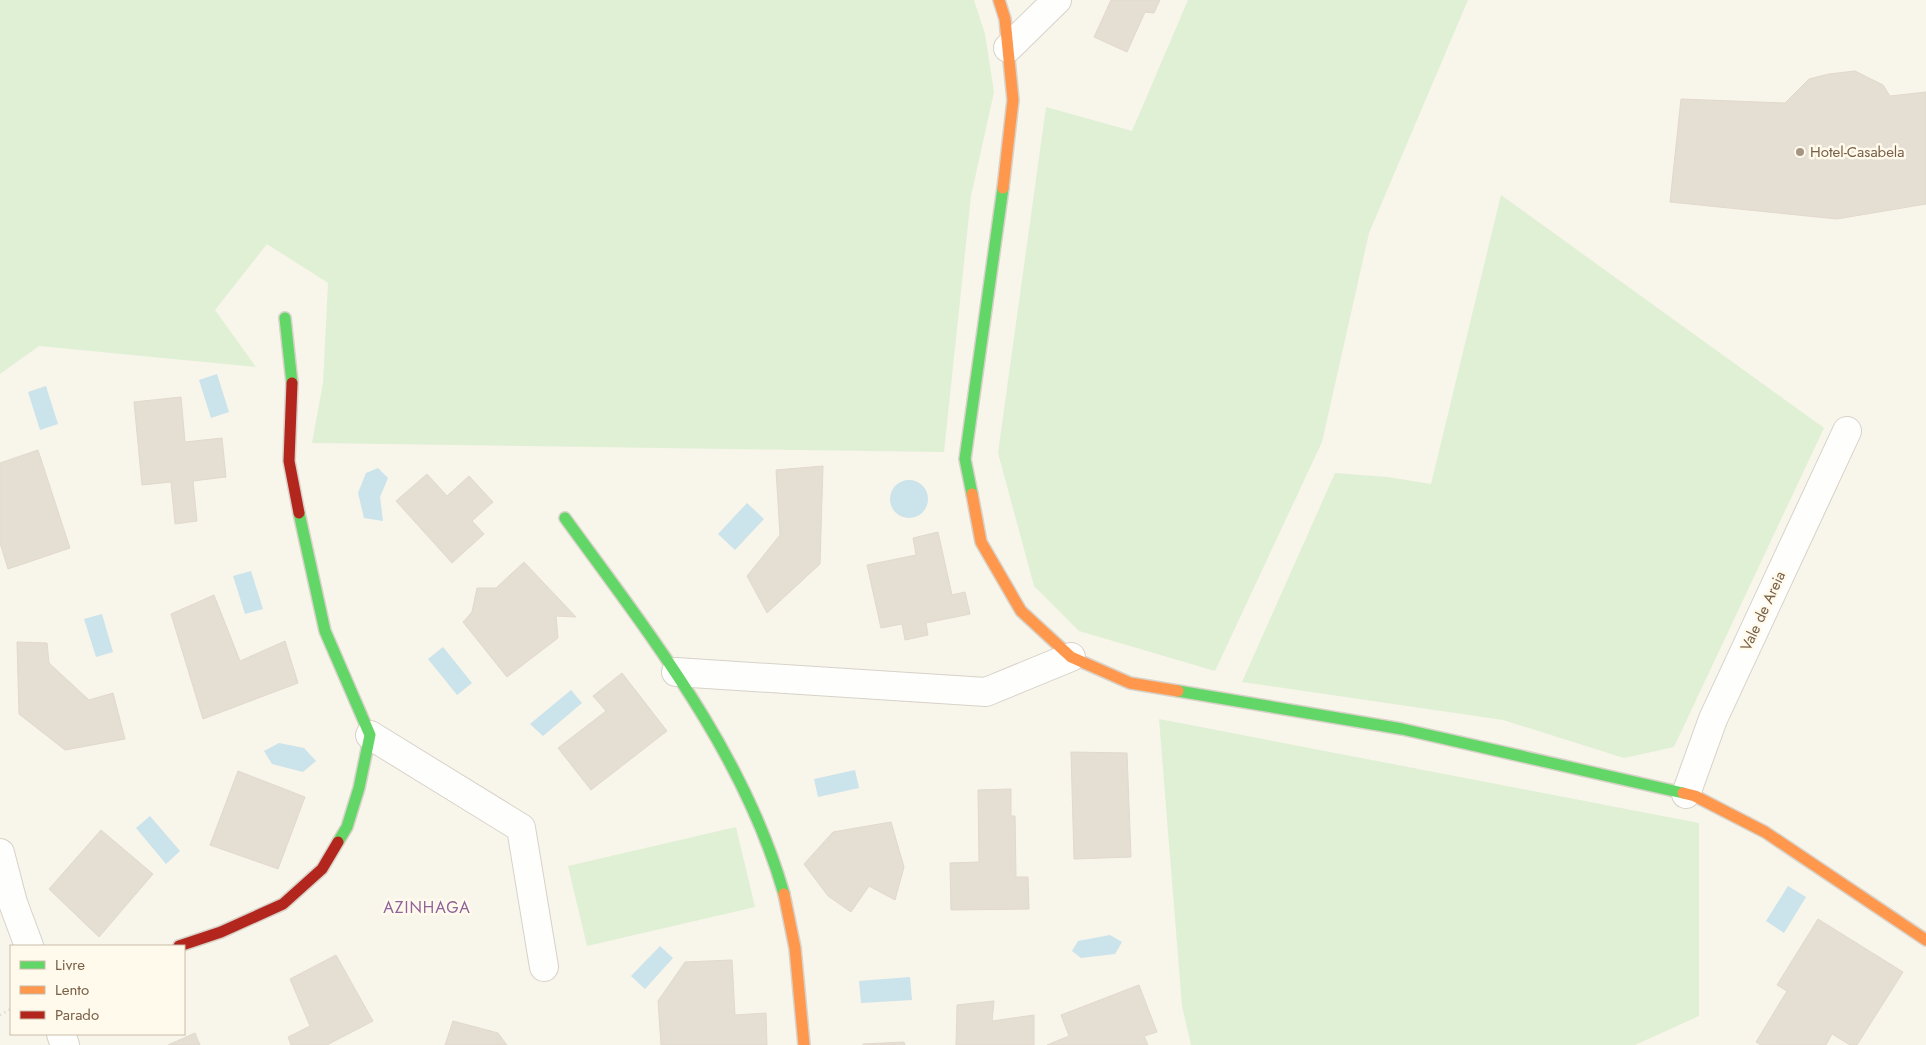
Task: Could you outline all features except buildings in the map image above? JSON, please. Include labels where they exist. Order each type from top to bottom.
[{"type":"street","points":[[999,0],[1005,19],[1013,100],[965,459],[981,542],[1021,611],[1071,657],[1130,684],[1402,729],[1695,796],[1765,832],[1926,940]]},
{"type":"street","points":[[1008,48],[1056,0]]},
{"type":"street","points":[[182,945],[221,932],[283,904],[322,869],[347,827],[360,788],[370,735],[325,631],[307,554],[289,461],[292,374],[285,318]]},
{"type":"street","name":"Vale de Areia","points":[[1686,794],[1713,720],[1847,431]]},
{"type":"street","points":[[565,518],[676,672],[720,746],[755,811],[783,892],[799,977],[804,1045]]},
{"type":"street","points":[[676,672],[986,692],[1071,657]]},
{"type":"street","points":[[370,735],[521,828],[544,967]]},
{"type":"street","points":[[0,853],[13,903],[29,945]]},
{"type":"green space","points":[[0,0],[974,0],[985,34],[994,92],[971,196],[944,452],[312,443],[323,383],[328,283],[267,244],[215,310],[256,367],[39,346],[0,374]]},
{"type":"green space","points":[[1188,0],[1468,0],[1369,233],[1322,442],[1215,671],[1079,631],[1034,586],[998,453],[1046,107],[1132,131]]},
{"type":"green space","points":[[1501,195],[1824,428],[1674,747],[1624,758],[1503,720],[1242,682],[1335,473],[1388,477],[1431,484]]},
{"type":"green space","points":[[1159,719],[1699,823],[1699,1016],[1635,1045],[1191,1045],[1182,1006]]},
{"type":"green space","points":[[736,827],[755,907],[587,946],[568,866]]},
{"type":"water","points":[[217,374],[229,412],[211,418],[199,380]]},
{"type":"water","points":[[46,386],[58,424],[40,430],[28,392]]},
{"type":"water","points":[[378,468],[388,478],[380,497],[383,521],[364,518],[358,493],[366,473]]},
{"type":"water","points":[[909,480],[922,486],[928,499],[922,512],[909,518],[896,512],[890,499],[896,486]]},
{"type":"water","points":[[747,503],[764,519],[735,550],[718,534]]},
{"type":"water","points":[[251,571],[263,609],[245,614],[233,576]]},
{"type":"water","points":[[102,614],[113,652],[96,657],[84,619]]},
{"type":"water","points":[[443,647],[472,683],[457,695],[428,659]]},
{"type":"water","points":[[571,690],[582,703],[543,736],[530,724]]},
{"type":"water","points":[[279,743],[304,748],[316,761],[303,772],[272,764],[264,751]]},
{"type":"water","points":[[855,770],[859,788],[818,797],[814,779]]},
{"type":"water","points":[[150,816],[180,851],[166,864],[136,828]]},
{"type":"water","points":[[1788,886],[1806,897],[1784,933],[1766,921]]},
{"type":"water","points":[[1110,935],[1122,942],[1115,954],[1081,958],[1072,951],[1078,941]]},
{"type":"water","points":[[660,946],[673,958],[645,989],[631,976]]},
{"type":"water","points":[[910,977],[912,1000],[861,1003],[859,981]]},
{"type":"traffic: fast","points":[[972,494],[965,459],[1003,188]]},
{"type":"traffic: fast","points":[[285,318],[292,383]]},
{"type":"traffic: fast","points":[[299,513],[325,631],[370,735],[359,788],[347,827],[338,842]]},
{"type":"traffic: fast","points":[[565,518],[661,651],[720,744],[745,792],[767,842],[784,894]]},
{"type":"traffic: fast","points":[[1178,691],[1402,729],[1683,793]]},
{"type":"traffic: slow","points":[[999,0],[1005,19],[1013,100],[1003,188]]},
{"type":"traffic: slow","points":[[972,494],[981,542],[1021,611],[1071,657],[1130,683],[1178,691]]},
{"type":"traffic: slow","points":[[1683,793],[1695,796],[1765,832],[1926,940]]},
{"type":"traffic: slow","points":[[784,894],[795,948],[804,1045]]},
{"type":"traffic: jam","points":[[292,383],[289,461],[299,513]]},
{"type":"traffic: jam","points":[[182,945],[221,932],[283,904],[322,869],[338,842]]},
{"type":"place","name":"Hotel-Casabela","points":[[1800,152]]},
{"type":"district","name":"AZINHAGA","points":[[427,907]]}]
